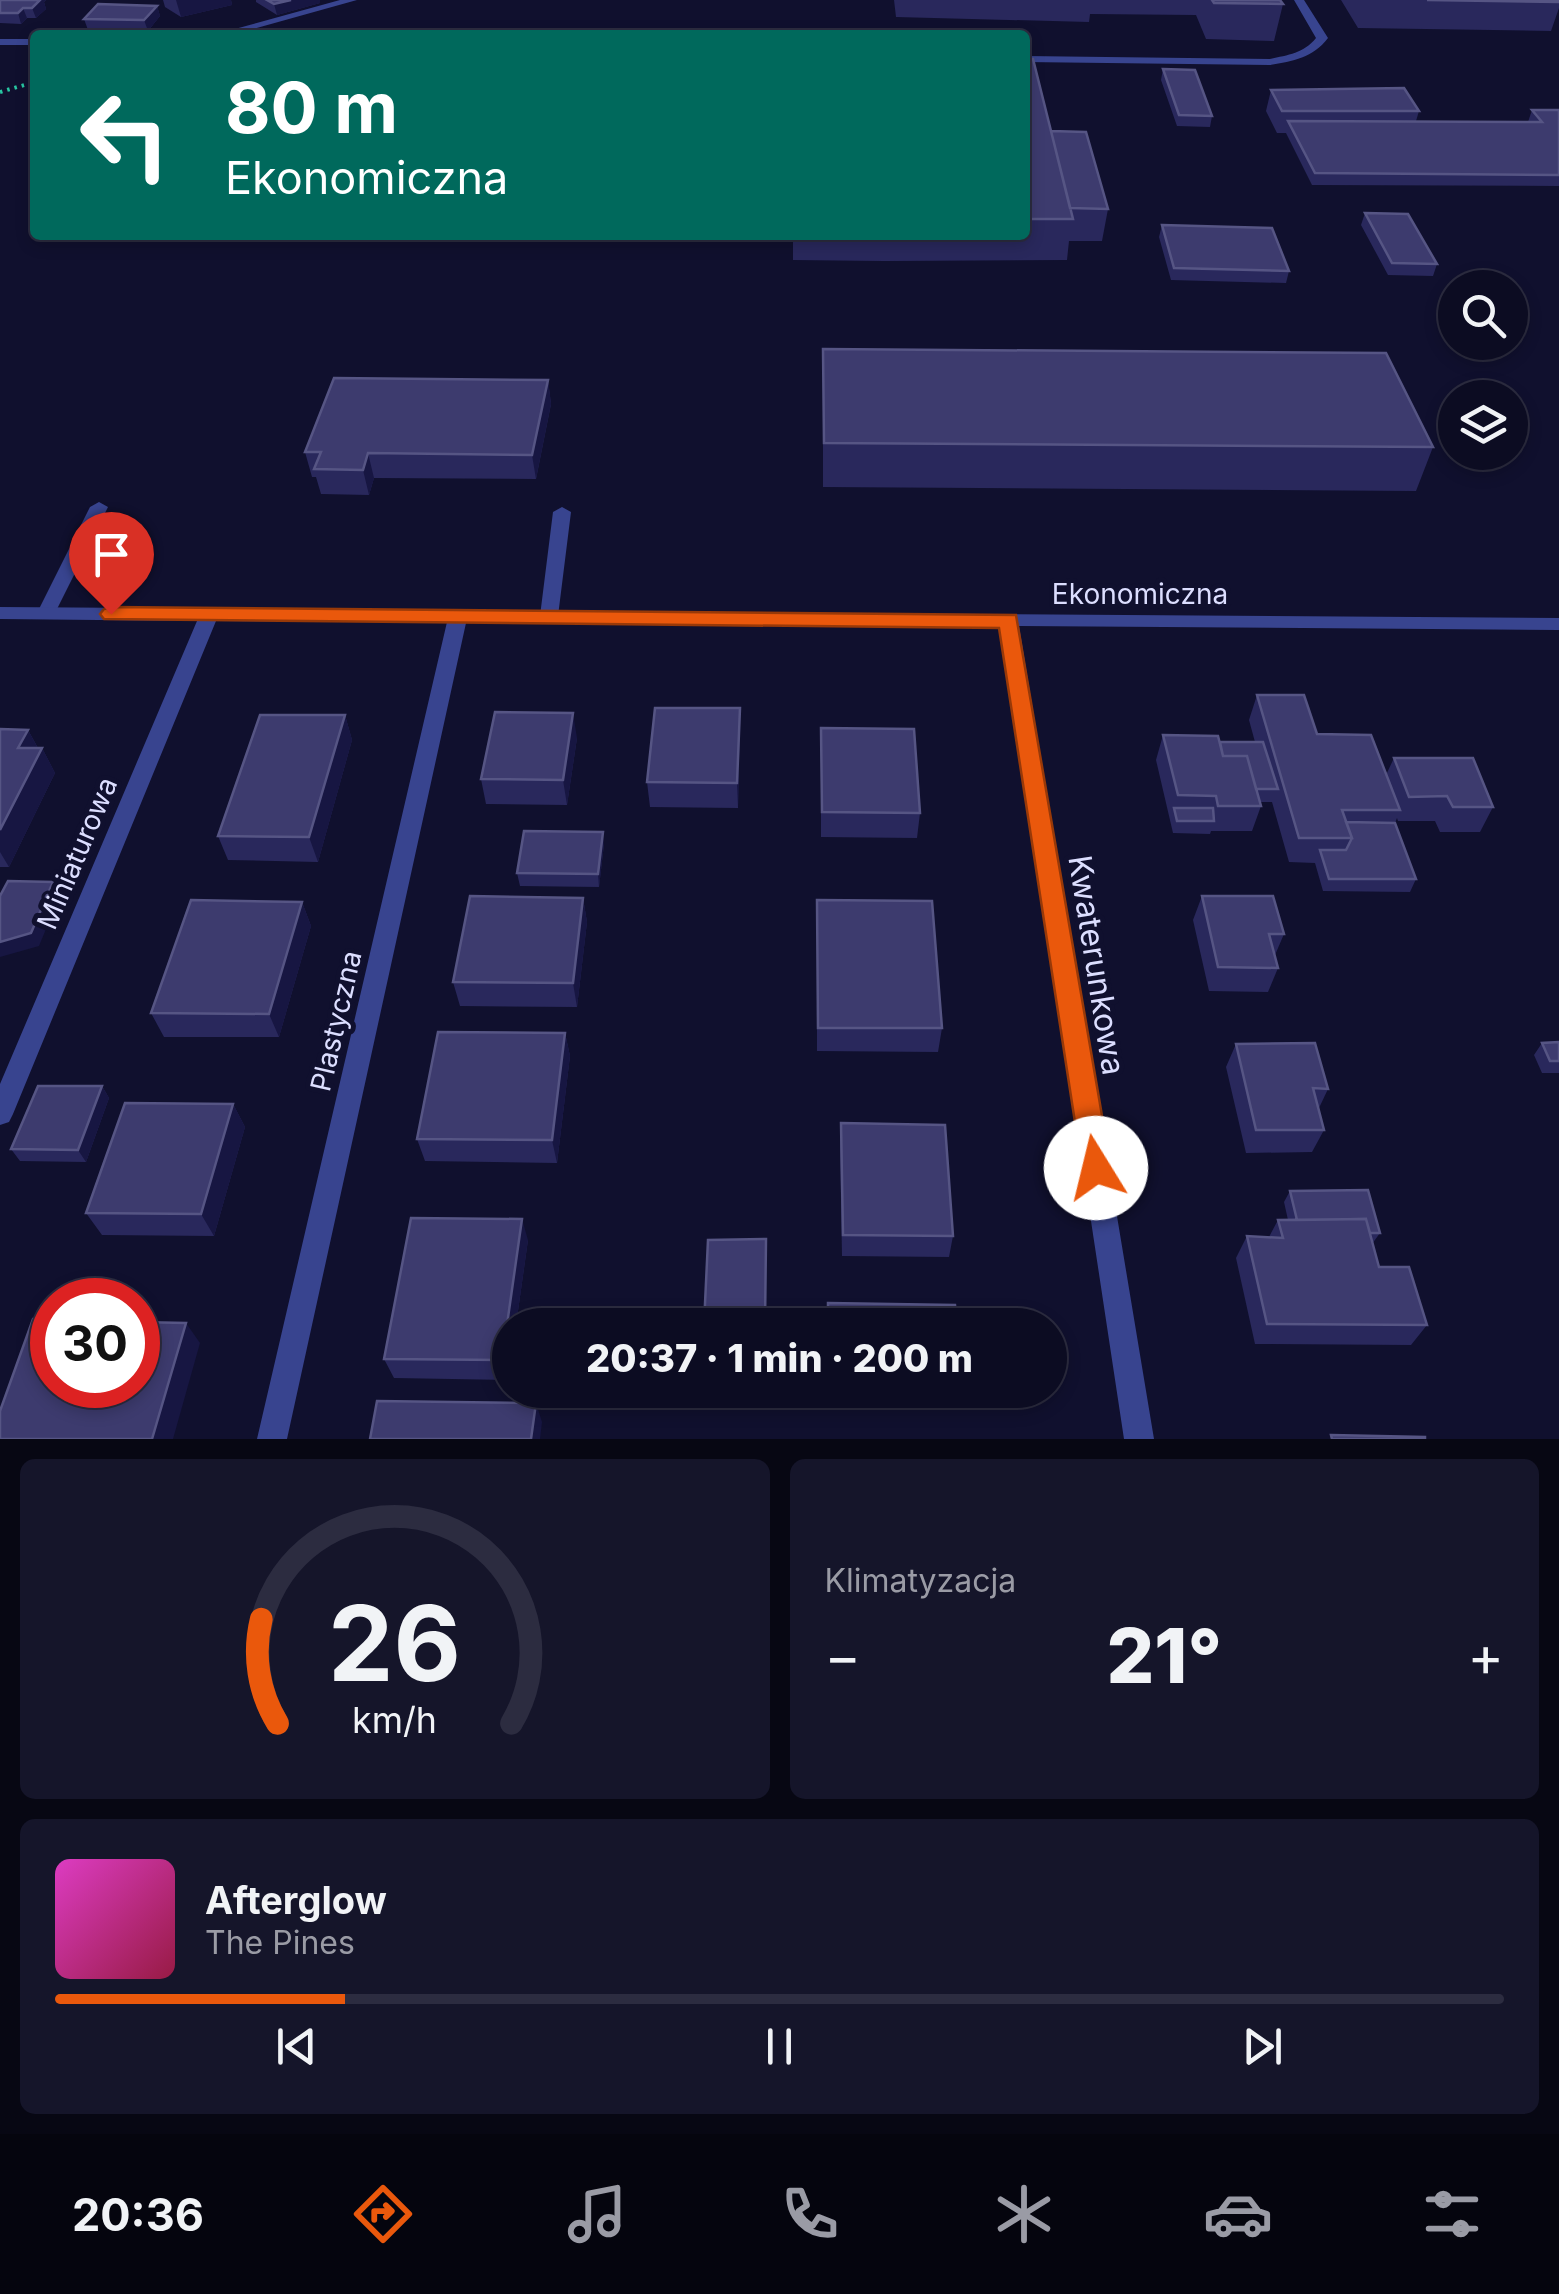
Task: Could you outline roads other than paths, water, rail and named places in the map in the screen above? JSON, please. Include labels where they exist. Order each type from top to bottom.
[{"type":"street","points":[[239,30],[352,0]]},
{"type":"street","points":[[1030,59],[1286,59],[1314,51],[1322,38],[1300,0]]},
{"type":"street","points":[[0,42],[30,42]]},
{"type":"street","points":[[46,613],[99,508]]},
{"type":"street","points":[[549,616],[562,512]]},
{"type":"street","name":"Ekonomiczna","points":[[0,612],[1559,624]]},
{"type":"street","name":"Miniaturowa","points":[[0,1114],[209,615]]},
{"type":"street","name":"Plastyczna","points":[[272,1439],[458,616]]},
{"type":"street","name":"Kwaterunkowa","points":[[1009,620],[1139,1439]]}]
